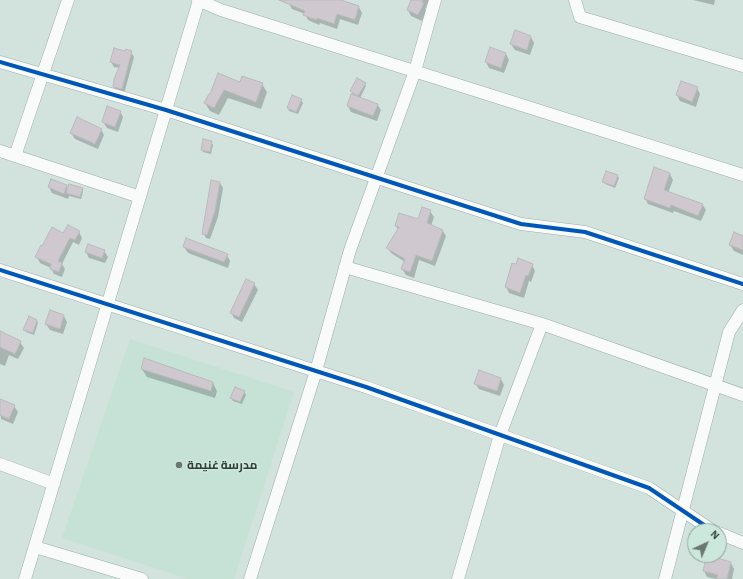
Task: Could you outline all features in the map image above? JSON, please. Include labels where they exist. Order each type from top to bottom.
[{"type":"street","points":[[15,156],[68,0]]},
{"type":"street","points":[[25,579],[198,0],[221,10],[743,175]]},
{"type":"street","points":[[250,579],[316,371],[345,267],[415,71],[435,0]]},
{"type":"street","points":[[575,0],[580,17],[743,66]]},
{"type":"street","points":[[0,62],[166,110],[521,224],[585,232],[743,284]]},
{"type":"street","points":[[0,151],[140,197]]},
{"type":"street","points":[[345,267],[542,324],[743,394]]},
{"type":"street","points":[[0,270],[366,387],[649,488],[701,523]]},
{"type":"street","points":[[665,579],[729,332],[743,310]]},
{"type":"street","points":[[458,579],[500,435],[542,324]]},
{"type":"street","points":[[0,464],[54,484]]},
{"type":"street","points":[[727,536],[743,543]]},
{"type":"street","points":[[35,547],[142,579]]},
{"type":"shaded area","name":"مدرسة غنيمة","points":[[130,339],[294,392],[234,579],[189,579],[62,538]]},
{"type":"building","points":[[279,0],[341,0],[359,6],[355,20],[337,14],[334,24],[303,15],[305,11]]},
{"type":"building","points":[[411,0],[423,0],[422,3],[424,3],[418,15],[407,10]]},
{"type":"building","points":[[515,30],[531,36],[527,50],[510,44]]},
{"type":"building","points":[[490,47],[506,53],[501,68],[485,62]]},
{"type":"building","points":[[114,48],[132,51],[122,89],[113,87],[114,79],[120,65],[110,62]]},
{"type":"building","points":[[218,73],[240,82],[242,76],[263,83],[256,102],[224,90],[214,108],[204,103],[210,94]]},
{"type":"building","points":[[357,78],[366,83],[358,96],[350,91]]},
{"type":"building","points":[[681,81],[698,87],[692,102],[676,95]]},
{"type":"building","points":[[351,94],[378,104],[373,116],[347,106]]},
{"type":"building","points":[[292,95],[302,99],[296,112],[287,108]]},
{"type":"building","points":[[107,106],[121,111],[115,127],[102,122]]},
{"type":"building","points":[[77,117],[102,129],[95,144],[70,133]]},
{"type":"building","points":[[203,139],[212,141],[210,152],[201,150]]},
{"type":"building","points":[[654,167],[670,173],[664,190],[703,204],[698,216],[671,205],[670,208],[644,199]]},
{"type":"building","points":[[606,171],[618,175],[614,186],[602,182]]},
{"type":"building","points":[[51,179],[67,185],[64,194],[48,187]]},
{"type":"building","points":[[211,180],[220,182],[215,211],[207,235],[202,234]]},
{"type":"building","points":[[69,184],[83,188],[80,197],[66,193]]},
{"type":"building","points":[[422,207],[431,210],[427,223],[443,230],[432,261],[416,255],[410,272],[401,269],[405,259],[386,248],[399,227],[395,226],[399,213],[418,219]]},
{"type":"building","points":[[68,225],[80,231],[75,240],[70,238],[58,261],[62,263],[59,272],[50,269],[51,264],[35,257],[52,227],[63,233]]},
{"type":"building","points":[[734,232],[743,236],[743,250],[729,245]]},
{"type":"building","points":[[186,238],[228,254],[224,262],[183,247]]},
{"type":"building","points":[[88,244],[105,250],[102,258],[85,252]]},
{"type":"building","points":[[518,258],[533,264],[528,276],[526,275],[520,293],[505,287],[512,263],[516,264]]},
{"type":"building","points":[[246,279],[255,283],[239,317],[230,313]]},
{"type":"building","points":[[50,310],[64,315],[60,329],[45,324]]},
{"type":"building","points":[[29,316],[37,320],[33,333],[23,330]]},
{"type":"building","points":[[0,331],[21,341],[15,354],[0,347]]},
{"type":"building","points":[[144,358],[213,382],[211,391],[141,369]]},
{"type":"building","points":[[479,370],[501,378],[497,391],[474,384]]},
{"type":"building","points":[[235,387],[245,391],[240,402],[230,398]]},
{"type":"building","points":[[0,399],[15,405],[9,419],[0,415]]},
{"type":"building","points":[[727,561],[731,562],[727,579],[716,579],[718,575],[703,571],[705,563],[727,563]]},
{"type":"cycle path","points":[[0,62],[166,110],[521,224],[585,232],[743,284]]},
{"type":"cycle path","points":[[0,270],[366,387],[649,488],[701,523]]},
{"type":"place","name":"مدرسة غنيمة","points":[[179,465]]}]
